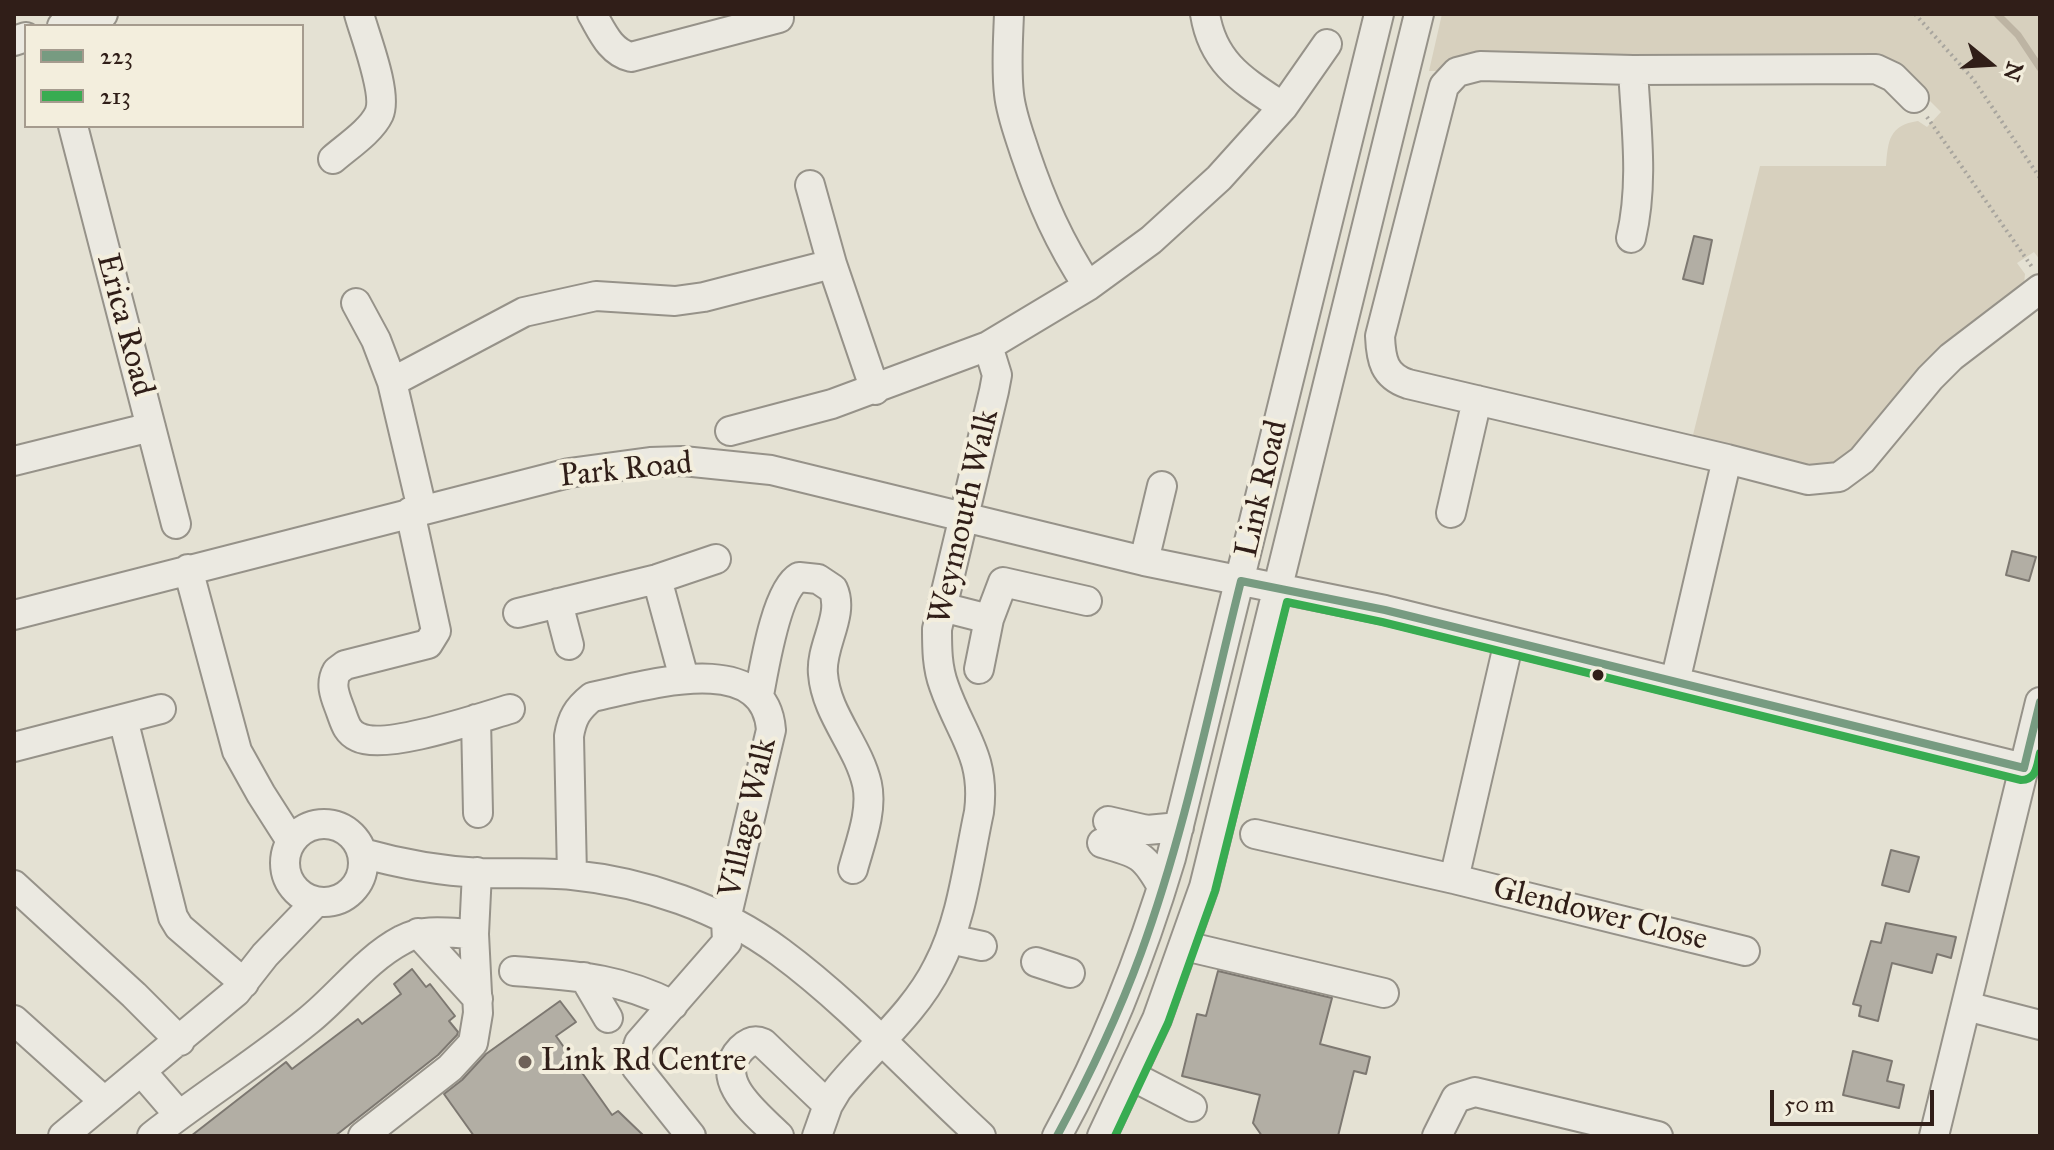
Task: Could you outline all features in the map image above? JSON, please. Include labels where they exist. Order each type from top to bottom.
[{"type":"street","points":[[69,24],[103,14]]},
{"type":"street","points":[[333,159],[370,126],[381,107],[381,93],[359,14]]},
{"type":"street","points":[[592,14],[611,45],[631,57],[779,18]]},
{"type":"street","points":[[1009,14],[1007,67],[1015,123],[1044,209],[1063,249],[1088,286]]},
{"type":"street","points":[[1205,14],[1214,47],[1221,59],[1232,71],[1283,107]]},
{"type":"street","name":"Link Road","points":[[1057,1136],[1115,1019],[1162,887],[1241,581],[1379,14]]},
{"type":"street","name":"Link Road","points":[[1102,1136],[1162,1007],[1210,864],[1419,14]]},
{"type":"street","points":[[730,431],[875,390],[988,346],[1088,286],[1151,240],[1219,178],[1283,107],[1327,44]]},
{"type":"street","points":[[1914,98],[1893,77],[1876,69],[1633,70],[1480,66],[1457,72],[1444,86],[1380,336],[1382,362],[1397,380],[1808,480],[1839,477],[1862,460],[1951,357],[2040,289]]},
{"type":"street","points":[[1631,238],[1637,213],[1638,167],[1633,70]]},
{"type":"street","name":"Erica Road","points":[[74,128],[176,524]]},
{"type":"street","points":[[810,185],[832,264],[875,390]]},
{"type":"street","points":[[392,382],[524,312],[543,306],[596,296],[675,301],[704,297],[832,264]]},
{"type":"street","points":[[356,303],[392,382],[436,631],[428,644],[340,668],[333,681],[341,712],[349,731],[366,741],[376,742],[392,741],[510,709]]},
{"type":"street","name":"Weymouth Walk","points":[[818,1135],[828,1105],[837,1090],[919,997],[938,968],[950,939],[982,791],[974,751],[943,685],[937,657],[937,629],[997,375],[988,346]]},
{"type":"street","points":[[1451,513],[1477,400]]},
{"type":"street","points":[[14,461],[151,427]]},
{"type":"street","points":[[1675,682],[1727,459]]},
{"type":"street","name":"Park Road","points":[[14,615],[569,473],[650,462],[683,461],[771,470],[1144,561],[1385,610],[2024,768]]},
{"type":"street","points":[[1144,561],[1162,486]]},
{"type":"street","points":[[518,613],[657,579],[716,559]]},
{"type":"street","points":[[188,569],[237,751],[255,780],[301,834]]},
{"type":"street","points":[[759,695],[768,649],[789,587],[799,577],[818,579],[833,589],[837,605],[823,658],[824,683],[868,785],[868,805],[853,869]]},
{"type":"street","points":[[657,579],[684,678]]},
{"type":"street","points":[[979,669],[989,619],[1003,582],[1087,601]]},
{"type":"street","points":[[558,603],[569,645]]},
{"type":"street","points":[[942,607],[989,619]]},
{"type":"street","name":"Glendower Close","points":[[1454,879],[1509,641]]},
{"type":"street","name":"Village Walk","points":[[572,875],[569,736],[575,714],[592,697],[684,678],[703,677],[731,683],[759,695],[770,714],[771,730],[726,919]]},
{"type":"street","points":[[1934,1136],[2040,702]]},
{"type":"street","points":[[14,747],[161,709]]},
{"type":"street","points":[[123,719],[173,917],[179,927],[244,983]]},
{"type":"street","points":[[476,719],[478,813]]},
{"type":"street","points":[[320,824],[342,828],[351,834],[361,866],[353,890],[329,903],[305,895],[285,865],[286,853],[301,834],[320,824]]},
{"type":"street","points":[[1162,887],[1150,864],[1105,832],[1179,827]]},
{"type":"street","name":"Glendower Close","points":[[1255,834],[1454,879],[1745,951]]},
{"type":"street","name":"Village Walk","points":[[361,866],[572,875],[649,889],[726,919],[779,950],[832,994],[981,1136]]},
{"type":"street","points":[[363,1136],[465,1054],[476,1033],[478,999],[474,934],[477,872]]},
{"type":"street","points":[[14,885],[180,1041]]},
{"type":"street","points":[[63,1136],[180,1041],[244,983],[305,895]]},
{"type":"street","points":[[691,1136],[636,1067],[635,1056],[639,1043],[727,942],[726,919]]},
{"type":"street","points":[[152,1136],[310,1020],[402,939],[418,933],[474,934]]},
{"type":"street","points":[[418,933],[478,999]]},
{"type":"street","points":[[950,939],[982,946]]},
{"type":"street","points":[[1185,946],[1384,993]]},
{"type":"street","points":[[1036,962],[1070,973]]},
{"type":"street","points":[[514,971],[613,981],[644,990],[673,1005]]},
{"type":"street","points":[[584,977],[608,1018]]},
{"type":"street","points":[[1966,1006],[2040,1025]]},
{"type":"street","points":[[14,1020],[104,1101]]},
{"type":"street","points":[[779,1136],[747,1104],[729,1075],[732,1062],[747,1044],[755,1041],[763,1043],[828,1105]]},
{"type":"street","points":[[141,1071],[179,1115]]},
{"type":"street","points":[[1132,1076],[1192,1107]]},
{"type":"street","points":[[1437,1136],[1456,1098],[1475,1092],[1658,1136]]},
{"type":"path","points":[[1915,14],[1973,79],[2040,178]]},
{"type":"path","points":[[1914,98],[2040,278]]},
{"type":"shaded area","points":[[1442,14],[2040,14],[2040,260],[2034,252],[2017,263],[2025,274],[2024,284],[1849,459],[1816,471],[1691,443],[1760,166],[1886,166],[1889,142],[1896,130],[1918,121],[1927,127],[1941,112],[1897,68],[1429,71]]},
{"type":"building","points":[[1694,236],[1712,240],[1703,284],[1683,279]]},
{"type":"building","points":[[2012,551],[2036,557],[2029,581],[2006,575]]},
{"type":"building","points":[[1891,850],[1919,857],[1909,892],[1882,885]]},
{"type":"building","points":[[1886,923],[1956,937],[1951,958],[1937,954],[1932,973],[1892,963],[1878,1021],[1859,1016],[1861,1006],[1853,1004],[1871,941],[1881,943]]},
{"type":"building","points":[[412,969],[426,987],[430,984],[455,1016],[449,1021],[457,1035],[438,1055],[335,1136],[191,1136],[286,1062],[292,1069],[358,1019],[362,1024],[401,994],[394,984]]},
{"type":"building","points":[[1218,971],[1332,998],[1320,1044],[1370,1057],[1366,1074],[1354,1071],[1338,1136],[1262,1136],[1253,1123],[1260,1095],[1182,1076],[1197,1014],[1206,1016]]},
{"type":"building","name":"Link Rd Centre","points":[[560,1001],[576,1022],[556,1036],[612,1115],[618,1111],[644,1136],[474,1136],[444,1094],[486,1054]]},
{"type":"building","points":[[1853,1051],[1892,1061],[1887,1081],[1904,1085],[1899,1108],[1843,1095]]},
{"type":"waterway","points":[[1997,14],[2018,35],[2040,68]]},
{"type":"transit line","name":"223","points":[[1057,1136],[1113,1023],[1157,907],[1196,768],[1241,581],[1385,610],[2024,768],[2040,702]]},
{"type":"transit line","name":"213","points":[[1115,1136],[1168,1023],[1215,891],[1287,602],[1382,622],[2021,780],[2033,775],[2040,753]]},
{"type":"place","name":"Link Rd Centre","points":[[525,1062]]}]
